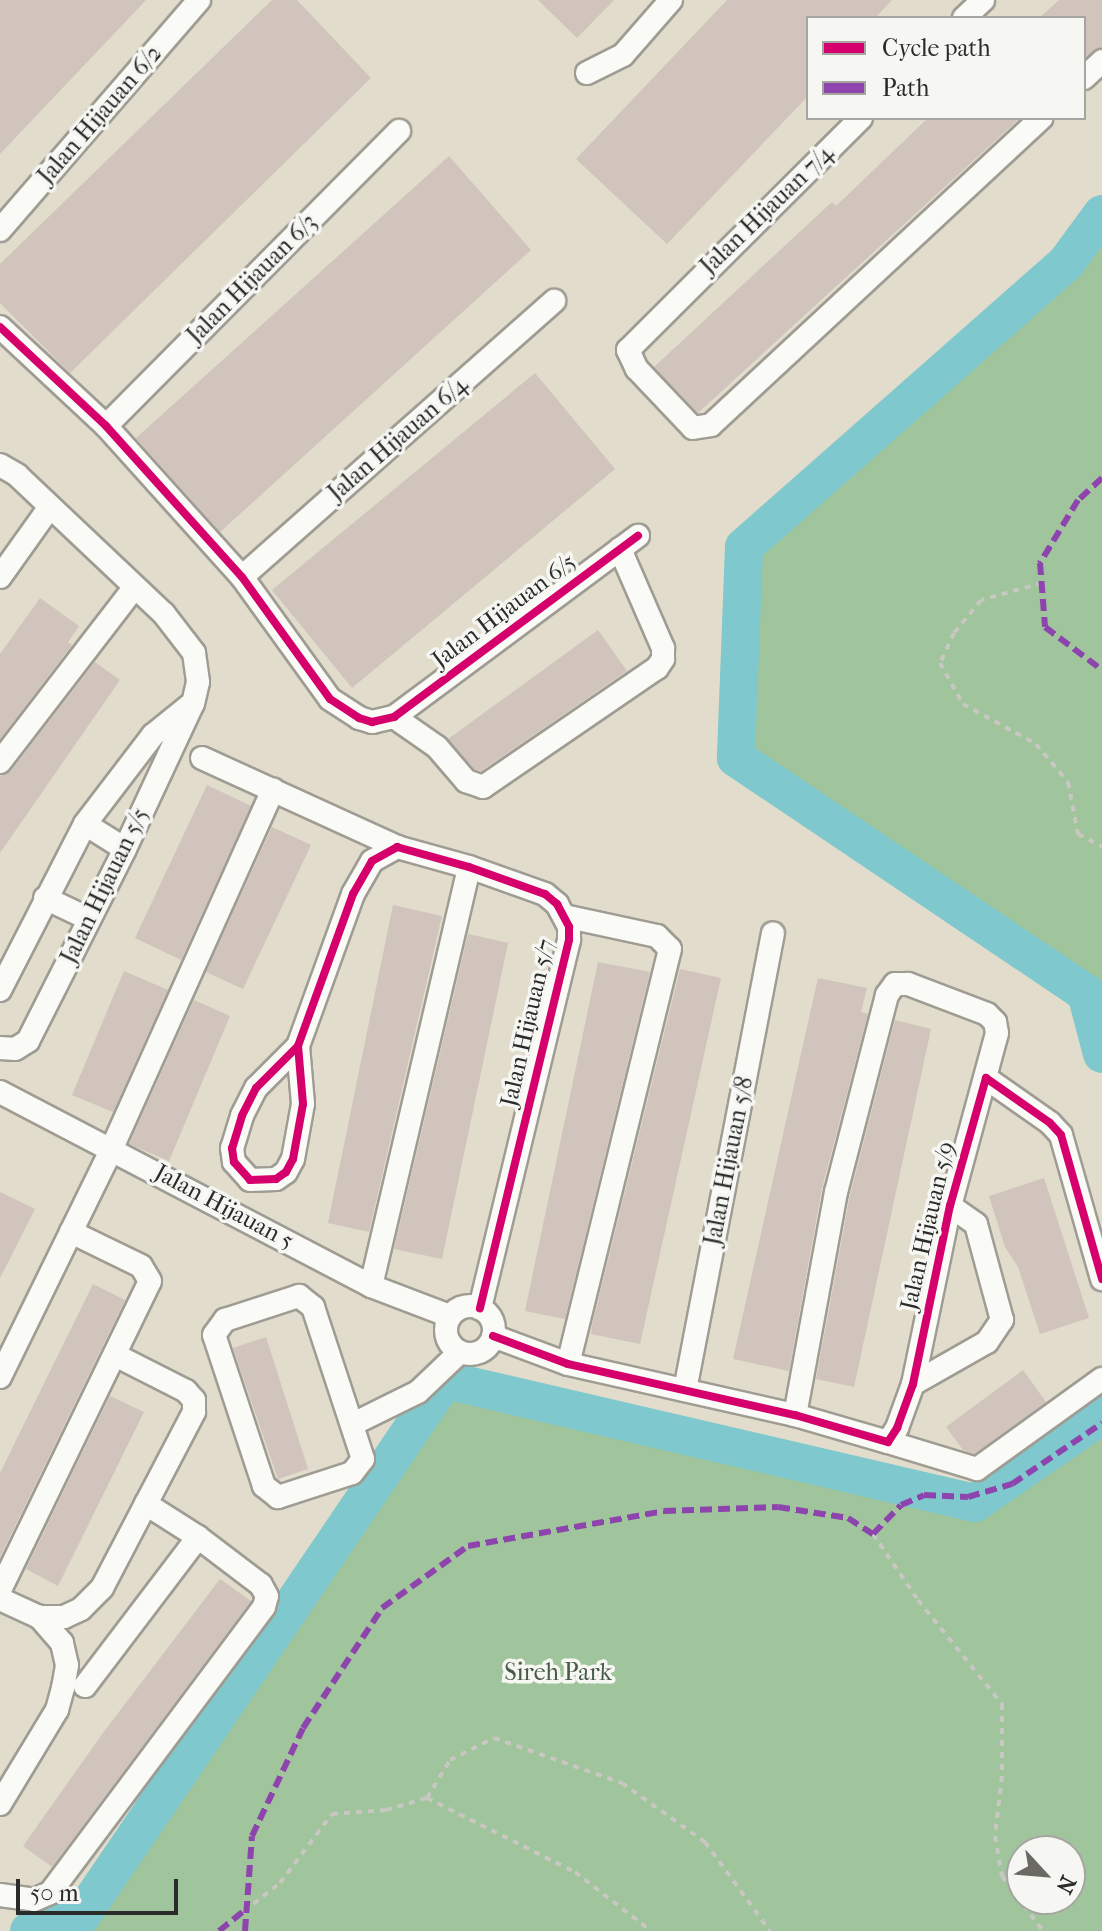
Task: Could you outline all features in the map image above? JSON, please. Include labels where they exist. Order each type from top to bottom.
[{"type":"street","name":"Jalan Hijauan 6/2","points":[[0,230],[199,0]]},
{"type":"street","points":[[587,73],[623,55],[671,0]]},
{"type":"street","points":[[966,16],[983,0]]},
{"type":"street","points":[[1086,76],[1102,61]]},
{"type":"street","name":"Jalan Hijauan 7/4","points":[[859,120],[631,344],[628,356],[688,425],[705,429],[1039,120]]},
{"type":"street","name":"Jalan Hijauan 6/3","points":[[106,426],[399,131]]},
{"type":"street","name":"Jalan Hijauan 6/4","points":[[242,577],[554,301]]},
{"type":"street","points":[[0,327],[106,426],[242,577],[330,699],[346,712],[372,722],[394,717]]},
{"type":"street","name":"Jalan Hijauan 5/5","points":[[0,465],[17,475],[164,614],[194,653],[198,682],[193,703],[125,849],[28,1041],[15,1049],[0,1048]]},
{"type":"street","points":[[0,577],[50,507]]},
{"type":"street","name":"Jalan Hijauan 6/5","points":[[629,542],[663,648],[663,659],[657,668],[483,787],[466,781],[437,747],[394,717],[629,542]]},
{"type":"street","points":[[0,762],[135,587]]},
{"type":"street","name":"Jalan Hijauan 5/5","points":[[0,990],[85,824],[153,735],[193,703]]},
{"type":"street","name":"Jalan Hijauan 5/7","points":[[202,758],[397,847],[469,867],[545,894],[557,904],[564,916],[569,940],[480,1308]]},
{"type":"street","points":[[0,1377],[112,1148],[273,790]]},
{"type":"street","points":[[85,824],[125,849]]},
{"type":"street","points":[[298,1046],[303,1104],[293,1159],[286,1172],[276,1179],[250,1180],[234,1162],[232,1148],[242,1116],[256,1088],[298,1046],[362,875],[372,861],[397,847]]},
{"type":"street","points":[[371,1286],[469,867]]},
{"type":"street","points":[[45,898],[89,919]]},
{"type":"street","points":[[564,916],[657,936],[670,949],[568,1364]]},
{"type":"street","name":"Jalan Hijauan 5/8","points":[[685,1390],[773,933]]},
{"type":"street","name":"Jalan Hijauan 5/9","points":[[795,1415],[836,1192],[890,989],[908,984],[992,1017],[997,1033],[950,1206],[913,1384]]},
{"type":"street","points":[[986,1078],[1050,1123],[1061,1135],[1102,1279]]},
{"type":"street","name":"Jalan Hijauan 5","points":[[0,1092],[371,1286],[450,1316]]},
{"type":"street","name":"Jalan Hijauan 5/9","points":[[913,1384],[987,1342],[1002,1320],[976,1224],[950,1206]]},
{"type":"street","points":[[0,1590],[148,1287],[149,1275],[141,1266],[71,1232]]},
{"type":"street","points":[[293,1297],[305,1298],[313,1307],[353,1424],[363,1459],[352,1473],[284,1496],[272,1495],[264,1486],[244,1428],[215,1341],[216,1328],[225,1320],[293,1297]]},
{"type":"street","points":[[464,1307],[480,1308],[492,1320],[493,1336],[484,1350],[460,1352],[448,1340],[450,1316],[464,1307]]},
{"type":"street","points":[[493,1336],[568,1364],[795,1415],[977,1469],[1102,1379]]},
{"type":"street","points":[[353,1424],[418,1392],[460,1352]]},
{"type":"street","points":[[39,1617],[64,1617],[81,1609],[102,1588],[194,1412],[194,1400],[186,1390],[115,1355]]},
{"type":"street","points":[[888,1442],[897,1428],[913,1384]]},
{"type":"street","points":[[0,1895],[34,1900],[50,1893],[264,1607],[267,1596],[261,1585],[198,1537],[146,1504]]},
{"type":"street","points":[[85,1686],[198,1537]]},
{"type":"street","points":[[0,1599],[39,1617],[62,1643],[67,1665],[57,1710],[0,1804]]},
{"type":"path","points":[[1042,583],[981,600],[954,633],[940,663],[963,704],[1036,744],[1068,782],[1078,834],[1102,847]]},
{"type":"path","points":[[873,1534],[918,1600],[1002,1704],[1002,1776],[995,1836],[1002,1876],[1043,1931]]},
{"type":"path","points":[[244,1911],[280,1883],[332,1814],[386,1810],[427,1798],[450,1760],[494,1738],[622,1783],[705,1842],[770,1931]]},
{"type":"path","points":[[427,1798],[575,1872],[651,1931]]},
{"type":"green space","points":[[1102,214],[1102,1054],[1085,993],[736,758],[744,547],[1066,263]]},
{"type":"green space","name":"Sireh Park","points":[[445,1380],[975,1503],[1102,1415],[1102,1931],[29,1931],[82,1915]]},
{"type":"building","points":[[0,0],[146,0],[0,154]]},
{"type":"building","points":[[272,0],[297,0],[371,78],[70,373],[0,303],[0,264]]},
{"type":"building","points":[[538,0],[614,0],[577,38]]},
{"type":"building","points":[[727,0],[892,0],[877,16],[806,16],[806,98],[667,244],[576,159]]},
{"type":"building","points":[[1059,0],[1102,0],[1102,47],[1086,58],[1086,16],[1041,16]]},
{"type":"building","points":[[926,120],[1018,120],[698,413],[654,367],[832,202],[836,206]]},
{"type":"building","points":[[449,156],[531,250],[220,532],[136,438]]},
{"type":"building","points":[[535,373],[615,469],[352,688],[272,590]]},
{"type":"building","points":[[40,598],[79,626],[68,642],[72,645],[0,739],[0,654]]},
{"type":"building","points":[[598,630],[627,671],[481,771],[474,769],[448,739]]},
{"type":"building","points":[[95,662],[120,680],[0,853],[0,776],[11,771]]},
{"type":"building","points":[[207,785],[251,806],[181,960],[135,938]]},
{"type":"building","points":[[272,827],[311,845],[243,989],[206,972]]},
{"type":"building","points":[[393,905],[442,916],[369,1232],[328,1223]]},
{"type":"building","points":[[468,934],[508,943],[442,1259],[394,1249]]},
{"type":"building","points":[[598,962],[650,972],[565,1319],[525,1311]]},
{"type":"building","points":[[680,969],[721,978],[640,1344],[591,1334]]},
{"type":"building","points":[[124,971],[168,990],[113,1112],[72,1095]]},
{"type":"building","points":[[818,978],[867,988],[861,1012],[868,1014],[822,1188],[789,1371],[733,1359]]},
{"type":"building","points":[[194,1000],[230,1016],[169,1161],[129,1144]]},
{"type":"building","points":[[895,1020],[931,1029],[854,1387],[816,1379],[850,1195]]},
{"type":"building","points":[[1044,1178],[1089,1318],[1040,1334],[1018,1267],[1005,1247],[989,1196]]},
{"type":"building","points":[[0,1192],[35,1209],[0,1278]]},
{"type":"building","points":[[93,1284],[125,1300],[0,1557],[0,1473]]},
{"type":"building","points":[[266,1337],[308,1469],[278,1479],[233,1348]]},
{"type":"building","points":[[1023,1370],[1046,1402],[974,1454],[963,1450],[946,1427]]},
{"type":"building","points":[[110,1396],[144,1412],[58,1586],[26,1569]]},
{"type":"building","points":[[220,1579],[251,1601],[52,1867],[23,1846],[103,1733]]},
{"type":"waterway","points":[[1102,214],[1066,263],[744,547],[736,758],[1086,993],[1102,1054]]},
{"type":"waterway","points":[[29,1931],[82,1915],[445,1380],[975,1503],[1102,1415]]},
{"type":"marked path","points":[[1102,478],[1078,500],[1040,563],[1045,627],[1102,670]]},
{"type":"marked path","points":[[245,1931],[252,1836],[303,1728],[382,1608],[468,1546],[664,1511],[778,1507],[848,1518],[873,1534],[901,1505],[924,1495],[968,1497],[1012,1484],[1102,1423]]},
{"type":"marked path","points":[[219,1931],[244,1911]]},
{"type":"cycle path","points":[[0,327],[106,426],[242,577],[330,699],[359,718],[372,722],[394,717],[638,536]]},
{"type":"cycle path","points":[[298,1046],[256,1088],[242,1116],[232,1148],[234,1162],[250,1180],[276,1179],[286,1172],[293,1159],[303,1104],[298,1046],[353,894],[372,861],[397,847],[469,867],[545,894],[557,904],[569,927],[569,940],[480,1308]]},
{"type":"cycle path","points":[[493,1336],[568,1364],[795,1415],[888,1442],[897,1428],[913,1384],[950,1206],[986,1078],[1050,1123],[1061,1135],[1102,1279]]}]
